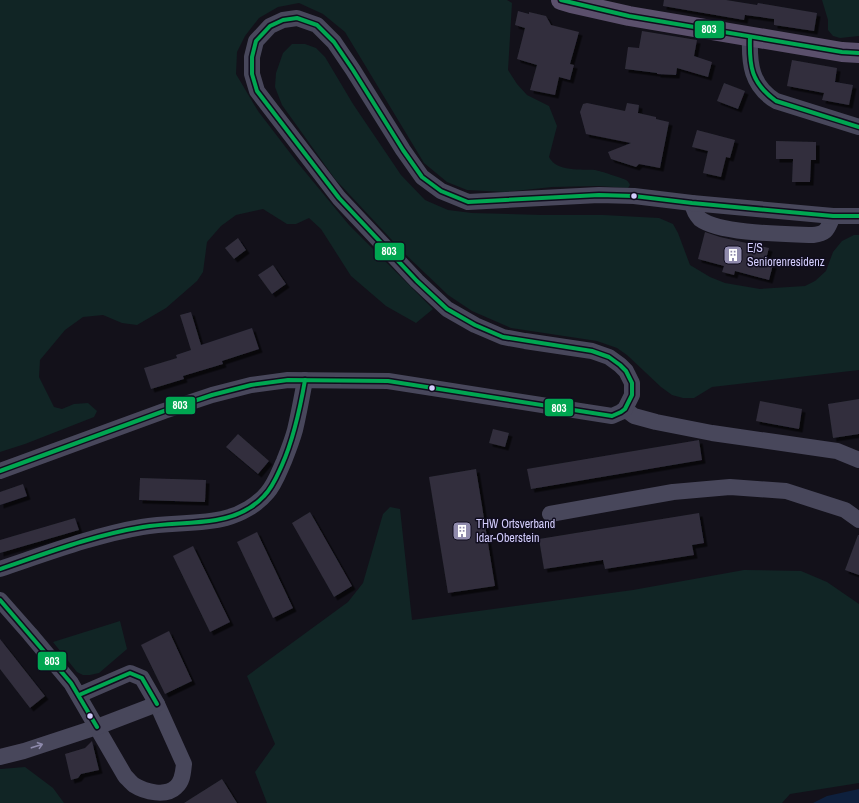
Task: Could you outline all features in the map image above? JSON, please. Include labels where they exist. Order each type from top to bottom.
[{"type":"main road","points":[[561,0],[629,16],[842,52],[859,53]]},
{"type":"street","points":[[0,471],[212,395],[251,385],[288,380],[388,381],[612,416],[625,409],[632,395],[632,383],[626,371],[614,360],[592,351],[503,337],[475,325],[447,309],[417,281],[339,198],[257,91],[252,74],[252,57],[256,41],[270,26],[283,20],[297,18],[318,25],[334,42],[422,177],[441,191],[468,202],[599,195],[634,196],[832,216],[859,216]]},
{"type":"street","points":[[750,37],[751,66],[761,88],[768,96],[776,101],[859,127]]},
{"type":"street","points":[[692,202],[693,207],[700,218],[708,223],[718,227],[755,232],[813,235],[822,234],[828,229],[832,216]]},
{"type":"street","points":[[0,569],[93,539],[124,531],[160,524],[199,522],[227,518],[248,509],[267,493],[280,470],[295,430],[305,380]]},
{"type":"street","points":[[625,409],[639,418],[712,433],[837,451],[859,460]]},
{"type":"street","points":[[837,451],[859,448]]},
{"type":"street","points":[[550,514],[673,492],[730,487],[786,491],[845,510],[859,520]]},
{"type":"street","points":[[0,600],[60,669],[79,695],[125,776],[133,785],[154,792],[166,792],[176,788],[183,774],[184,764],[157,704],[142,678],[130,673],[79,695]]},
{"type":"street","points":[[0,757],[24,751],[97,727],[157,704]]},
{"type":"green space","points":[[0,0],[507,0],[512,3],[508,70],[517,84],[527,95],[549,106],[557,126],[549,157],[552,162],[570,169],[595,170],[616,176],[626,180],[630,185],[628,188],[598,186],[552,187],[505,192],[467,190],[447,182],[424,163],[345,32],[323,14],[299,3],[278,7],[259,18],[245,36],[237,52],[236,74],[258,111],[297,162],[349,225],[433,309],[416,323],[386,306],[351,276],[321,229],[309,218],[296,224],[287,224],[263,209],[236,215],[221,226],[207,242],[203,272],[197,281],[166,308],[137,325],[122,323],[103,315],[83,317],[65,330],[40,360],[39,377],[54,407],[62,409],[74,404],[88,403],[97,411],[94,417],[25,444],[0,452]]},
{"type":"green space","points":[[822,0],[859,0],[859,36],[840,38],[833,36],[828,30],[828,20]]},
{"type":"green space","points":[[292,44],[305,44],[316,48],[325,57],[353,104],[401,175],[425,200],[448,210],[472,213],[603,215],[659,218],[673,224],[690,265],[710,277],[725,283],[760,289],[805,286],[815,281],[826,271],[833,252],[842,241],[854,235],[859,235],[859,370],[712,387],[694,398],[683,398],[672,395],[661,387],[627,355],[617,348],[597,341],[511,328],[472,311],[448,295],[404,253],[335,179],[282,105],[275,87],[276,73],[283,53]]},
{"type":"green space","points":[[390,507],[400,509],[412,620],[633,590],[744,570],[801,571],[827,582],[859,604],[859,783],[790,794],[782,803],[267,803],[255,772],[275,744],[247,676],[348,602],[363,583],[383,514]]},
{"type":"green space","points":[[120,621],[127,649],[99,673],[83,675],[77,672],[53,642]]},
{"type":"green space","points":[[25,767],[53,788],[64,803],[0,803],[0,769]]},
{"type":"water","points":[[859,789],[859,803],[813,803],[827,796]]},
{"type":"building","points":[[664,0],[726,0],[757,5],[758,3],[817,13],[814,31],[774,25],[774,19],[745,15],[744,20],[663,6]]},
{"type":"building","points":[[518,11],[546,16],[551,25],[579,32],[570,64],[574,65],[570,80],[559,77],[555,95],[530,90],[537,65],[517,59],[525,28],[515,25]]},
{"type":"building","points":[[642,31],[697,40],[694,56],[712,62],[708,77],[677,68],[676,75],[657,74],[625,69],[628,47],[639,48]]},
{"type":"building","points":[[792,60],[837,68],[835,82],[853,85],[849,105],[822,100],[824,93],[787,86]]},
{"type":"building","points":[[724,83],[745,91],[738,109],[717,101]]},
{"type":"building","points":[[587,103],[625,111],[627,103],[639,105],[638,113],[669,122],[660,168],[639,164],[636,167],[611,159],[608,152],[631,143],[586,134],[580,112],[583,104]]},
{"type":"building","points":[[697,130],[735,140],[730,158],[726,157],[721,177],[703,173],[708,151],[692,147]]},
{"type":"building","points":[[776,141],[816,142],[816,160],[811,160],[810,182],[792,182],[793,159],[776,159]]},
{"type":"building","name":"E/S Seniorenresidenz","points":[[705,232],[720,237],[769,248],[765,263],[773,265],[769,280],[735,271],[734,275],[722,272],[724,266],[698,259]]},
{"type":"building","points":[[238,238],[246,250],[234,259],[225,248]]},
{"type":"building","points":[[273,265],[286,284],[272,294],[258,275]]},
{"type":"building","points":[[191,312],[201,345],[252,328],[259,349],[222,361],[223,364],[183,376],[184,379],[151,389],[144,368],[177,358],[176,355],[191,350],[180,315]]},
{"type":"building","points":[[859,399],[859,434],[833,438],[828,404]]},
{"type":"building","points":[[760,401],[802,409],[799,429],[756,421]]},
{"type":"building","points":[[493,429],[509,433],[505,447],[489,443]]},
{"type":"building","points":[[238,434],[269,461],[258,474],[226,447]]},
{"type":"building","points":[[699,440],[702,460],[531,489],[527,469]]},
{"type":"building","name":"THW Ortsverband Idar-Oberstein","points":[[476,469],[495,586],[448,593],[429,477]]},
{"type":"building","points":[[140,478],[206,480],[205,502],[139,500]]},
{"type":"building","points":[[23,484],[27,496],[0,505],[0,492]]},
{"type":"building","points":[[310,512],[352,586],[334,597],[292,523]]},
{"type":"building","points":[[699,513],[704,543],[692,545],[694,555],[605,569],[603,560],[544,569],[539,539]]},
{"type":"building","points":[[75,518],[79,530],[0,553],[0,540]]},
{"type":"building","points":[[257,532],[293,608],[273,618],[237,542]]},
{"type":"building","points":[[859,535],[859,575],[845,570]]},
{"type":"building","points":[[193,546],[230,622],[210,632],[173,556]]},
{"type":"building","points":[[169,631],[192,681],[165,694],[141,645]]},
{"type":"building","points":[[0,639],[45,696],[30,708],[0,669]]},
{"type":"building","points":[[92,741],[99,770],[81,774],[78,778],[71,780],[65,754],[85,748]]},
{"type":"building","points":[[222,779],[237,803],[184,803]]},
{"type":"transit line","name":"803","points":[[561,0],[629,16],[842,52],[859,53]]},
{"type":"transit line","name":"803","points":[[0,471],[212,395],[251,385],[288,380],[388,381],[612,416],[625,409],[632,395],[632,383],[626,371],[620,365],[609,357],[592,351],[503,337],[475,325],[447,309],[417,281],[339,198],[257,91],[252,74],[252,57],[256,41],[270,26],[283,20],[297,18],[317,25],[334,42],[422,177],[441,191],[468,202],[599,195],[634,196],[833,216],[859,216]]},
{"type":"transit line","name":"803","points":[[750,37],[750,57],[753,73],[761,87],[776,101],[859,127]]},
{"type":"transit line","name":"803","points":[[0,569],[71,545],[125,530],[216,520],[236,515],[248,509],[267,493],[282,465],[296,423],[305,380]]},
{"type":"transit line","name":"803","points":[[0,600],[71,683],[97,727]]},
{"type":"transit line","name":"803","points":[[79,695],[130,673],[142,678],[157,704]]},
{"type":"place","name":"E/S Seniorenresidenz","points":[[733,255]]},
{"type":"place","name":"THW Ortsverband Idar-Oberstein","points":[[462,531]]}]
